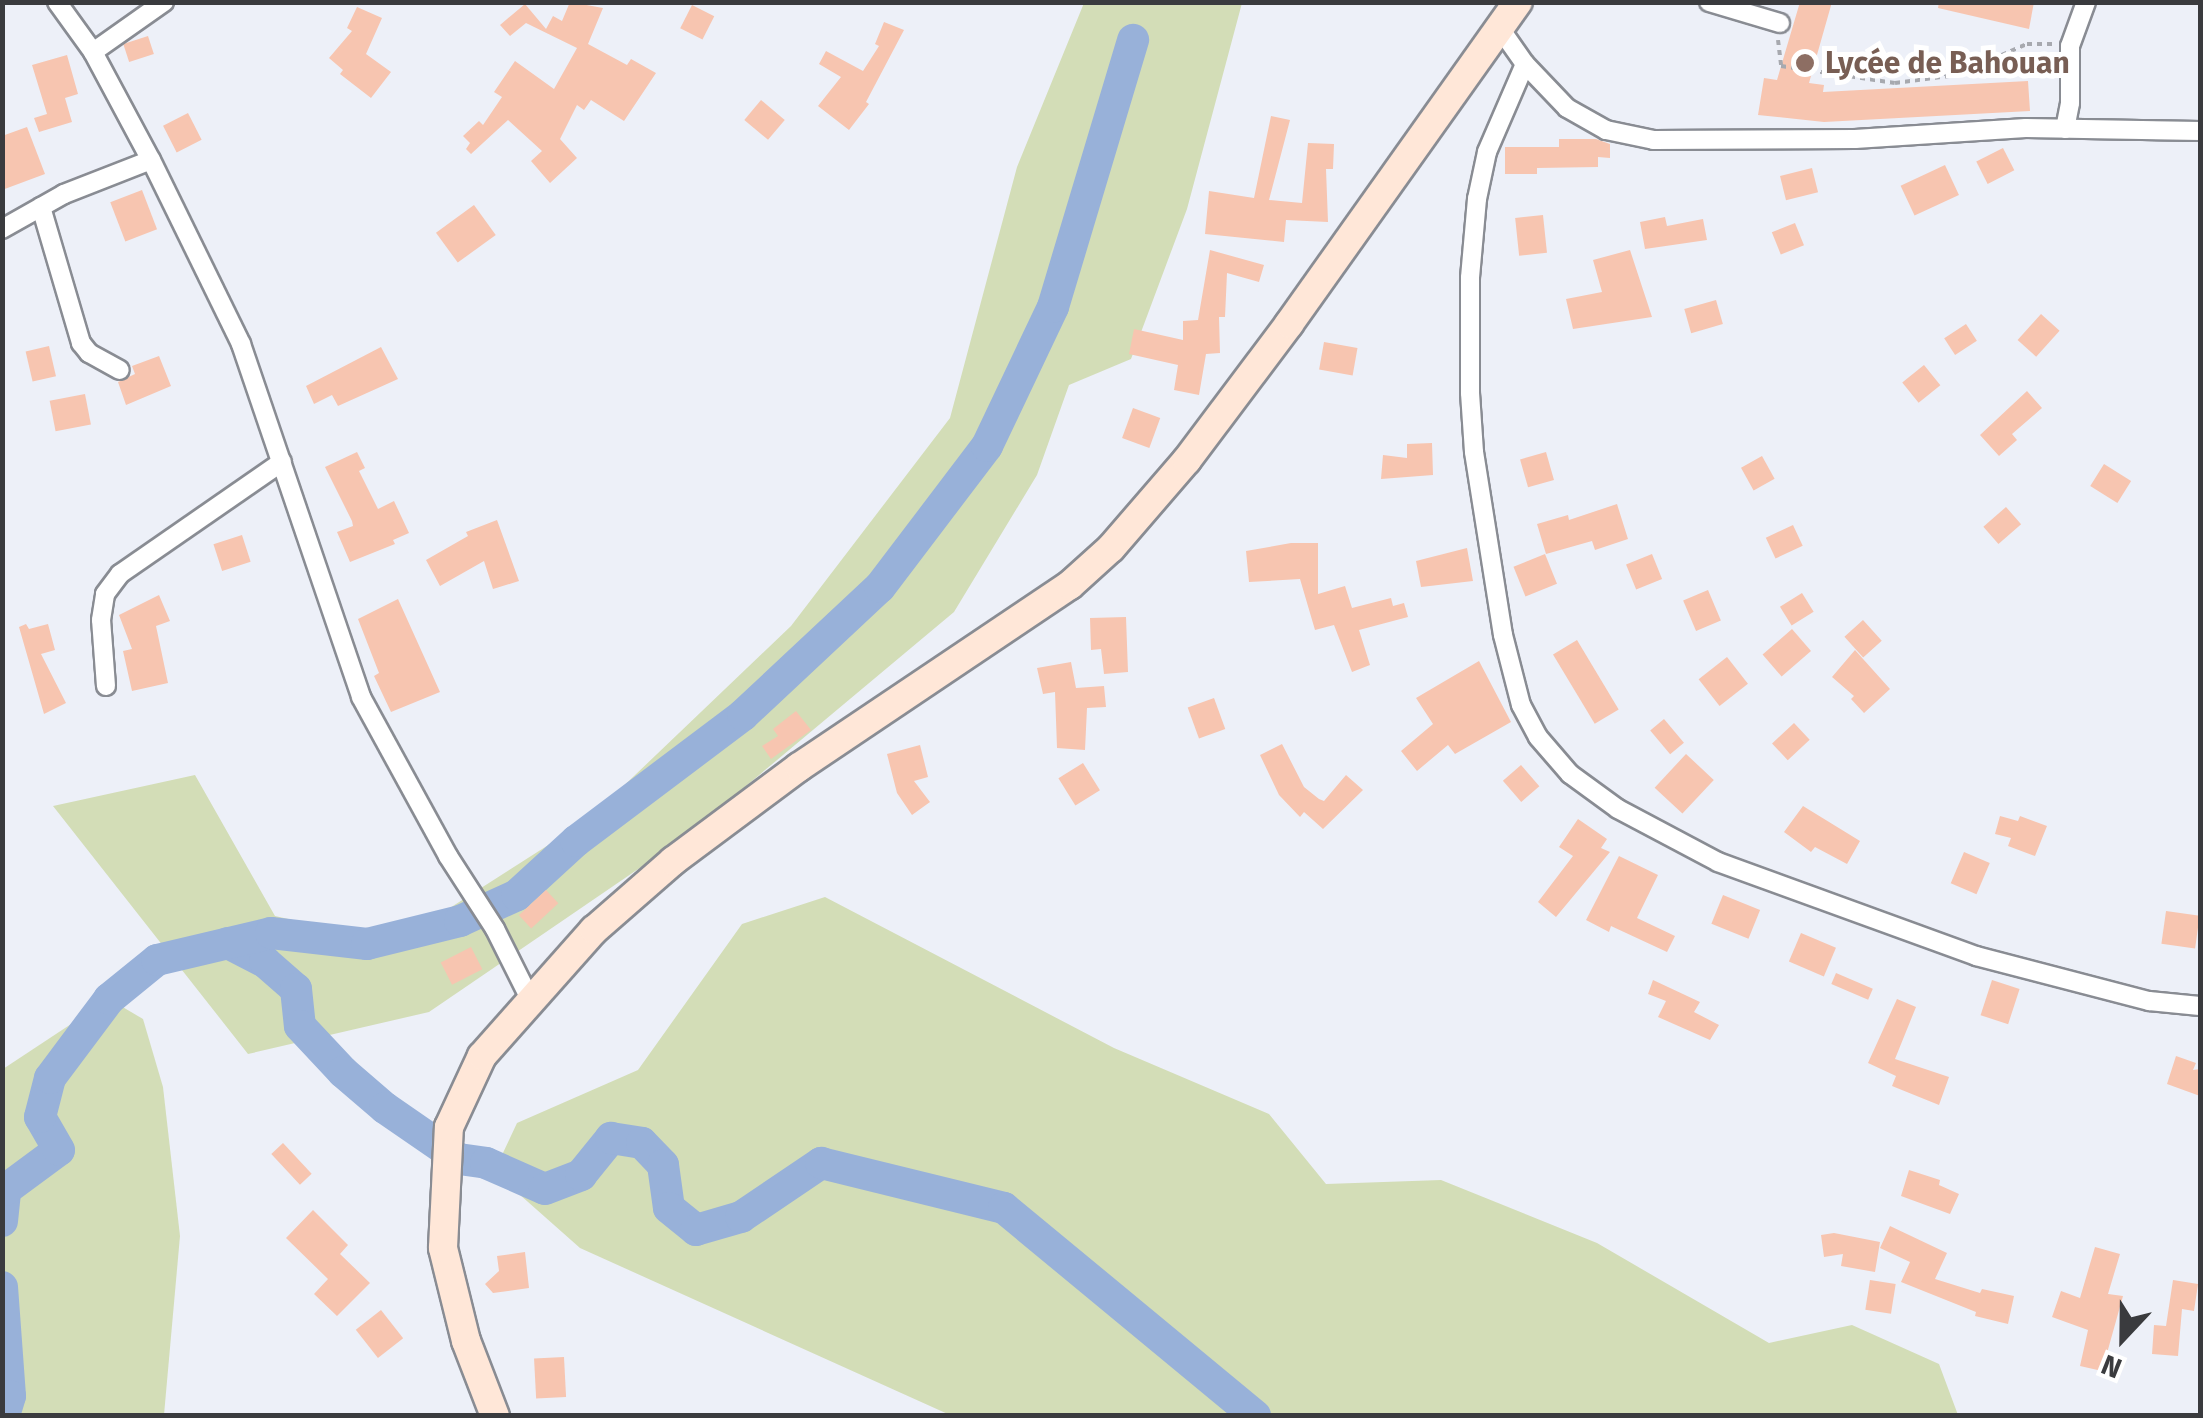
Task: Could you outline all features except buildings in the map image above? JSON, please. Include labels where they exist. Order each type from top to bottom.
[{"type":"main road","points":[[495,1416],[466,1341],[443,1248],[451,1158],[449,1127],[482,1056],[594,930],[674,861],[799,767],[1070,586],[1111,548],[1187,460],[1301,308],[1518,2]]},
{"type":"street","points":[[57,2],[92,52],[151,160],[242,344],[362,696],[448,856],[474,892],[530,1000]]},
{"type":"street","points":[[92,52],[164,2]]},
{"type":"street","points":[[1710,2],[1780,23]]},
{"type":"street","points":[[2065,129],[2070,103],[2070,46],[2086,2]]},
{"type":"street","points":[[1500,26],[1525,64],[1567,108],[1587,122],[1654,140],[1855,139],[2065,129],[2200,131]]},
{"type":"street","points":[[1525,64],[1487,152],[1476,199],[1470,278],[1470,392],[1474,452],[1503,634],[1521,705],[1538,737],[1570,774],[1618,809],[1718,862],[1976,956],[2148,1001],[2200,1006]]},
{"type":"street","points":[[2,229],[41,207],[151,160]]},
{"type":"street","points":[[41,207],[81,343],[89,353],[120,370]]},
{"type":"street","points":[[106,686],[101,620],[105,594],[120,574],[282,462]]},
{"type":"path","points":[[1780,23],[1777,57],[1781,66],[1860,81],[1916,83],[1956,75],[2027,44],[2070,46]]},
{"type":"green space","points":[[1084,3],[1242,3],[1187,209],[1131,359],[1069,385],[1037,475],[954,612],[685,837],[429,1012],[248,1054],[53,806],[195,775],[275,916],[395,943],[589,819],[791,626],[950,418],[1017,167]]},
{"type":"green space","points":[[825,897],[1114,1048],[1269,1114],[1326,1184],[1441,1180],[1597,1243],[1769,1343],[1852,1325],[1939,1364],[1958,1415],[950,1415],[580,1248],[494,1172],[517,1123],[638,1070],[742,924]]},
{"type":"green space","points":[[109,999],[143,1019],[163,1087],[180,1236],[164,1415],[3,1415],[3,1069]]},
{"type":"waterway","points":[[2,1221],[5,1190],[59,1150],[40,1117],[50,1078],[109,999],[157,960],[271,933],[367,944],[460,921],[517,895],[576,841],[743,715],[880,587],[987,446],[1053,307],[1133,40]]},
{"type":"waterway","points":[[228,943],[265,962],[296,989],[300,1026],[343,1072],[385,1108],[459,1159],[486,1163],[545,1189],[581,1175],[611,1138],[642,1143],[663,1165],[669,1208],[696,1230],[741,1217],[821,1163],[1004,1208],[1255,1416]]},
{"type":"waterway","points":[[2,1287],[10,1396],[4,1416]]},
{"type":"place","name":"Lycée de Bahouan","points":[[1805,63]]}]
